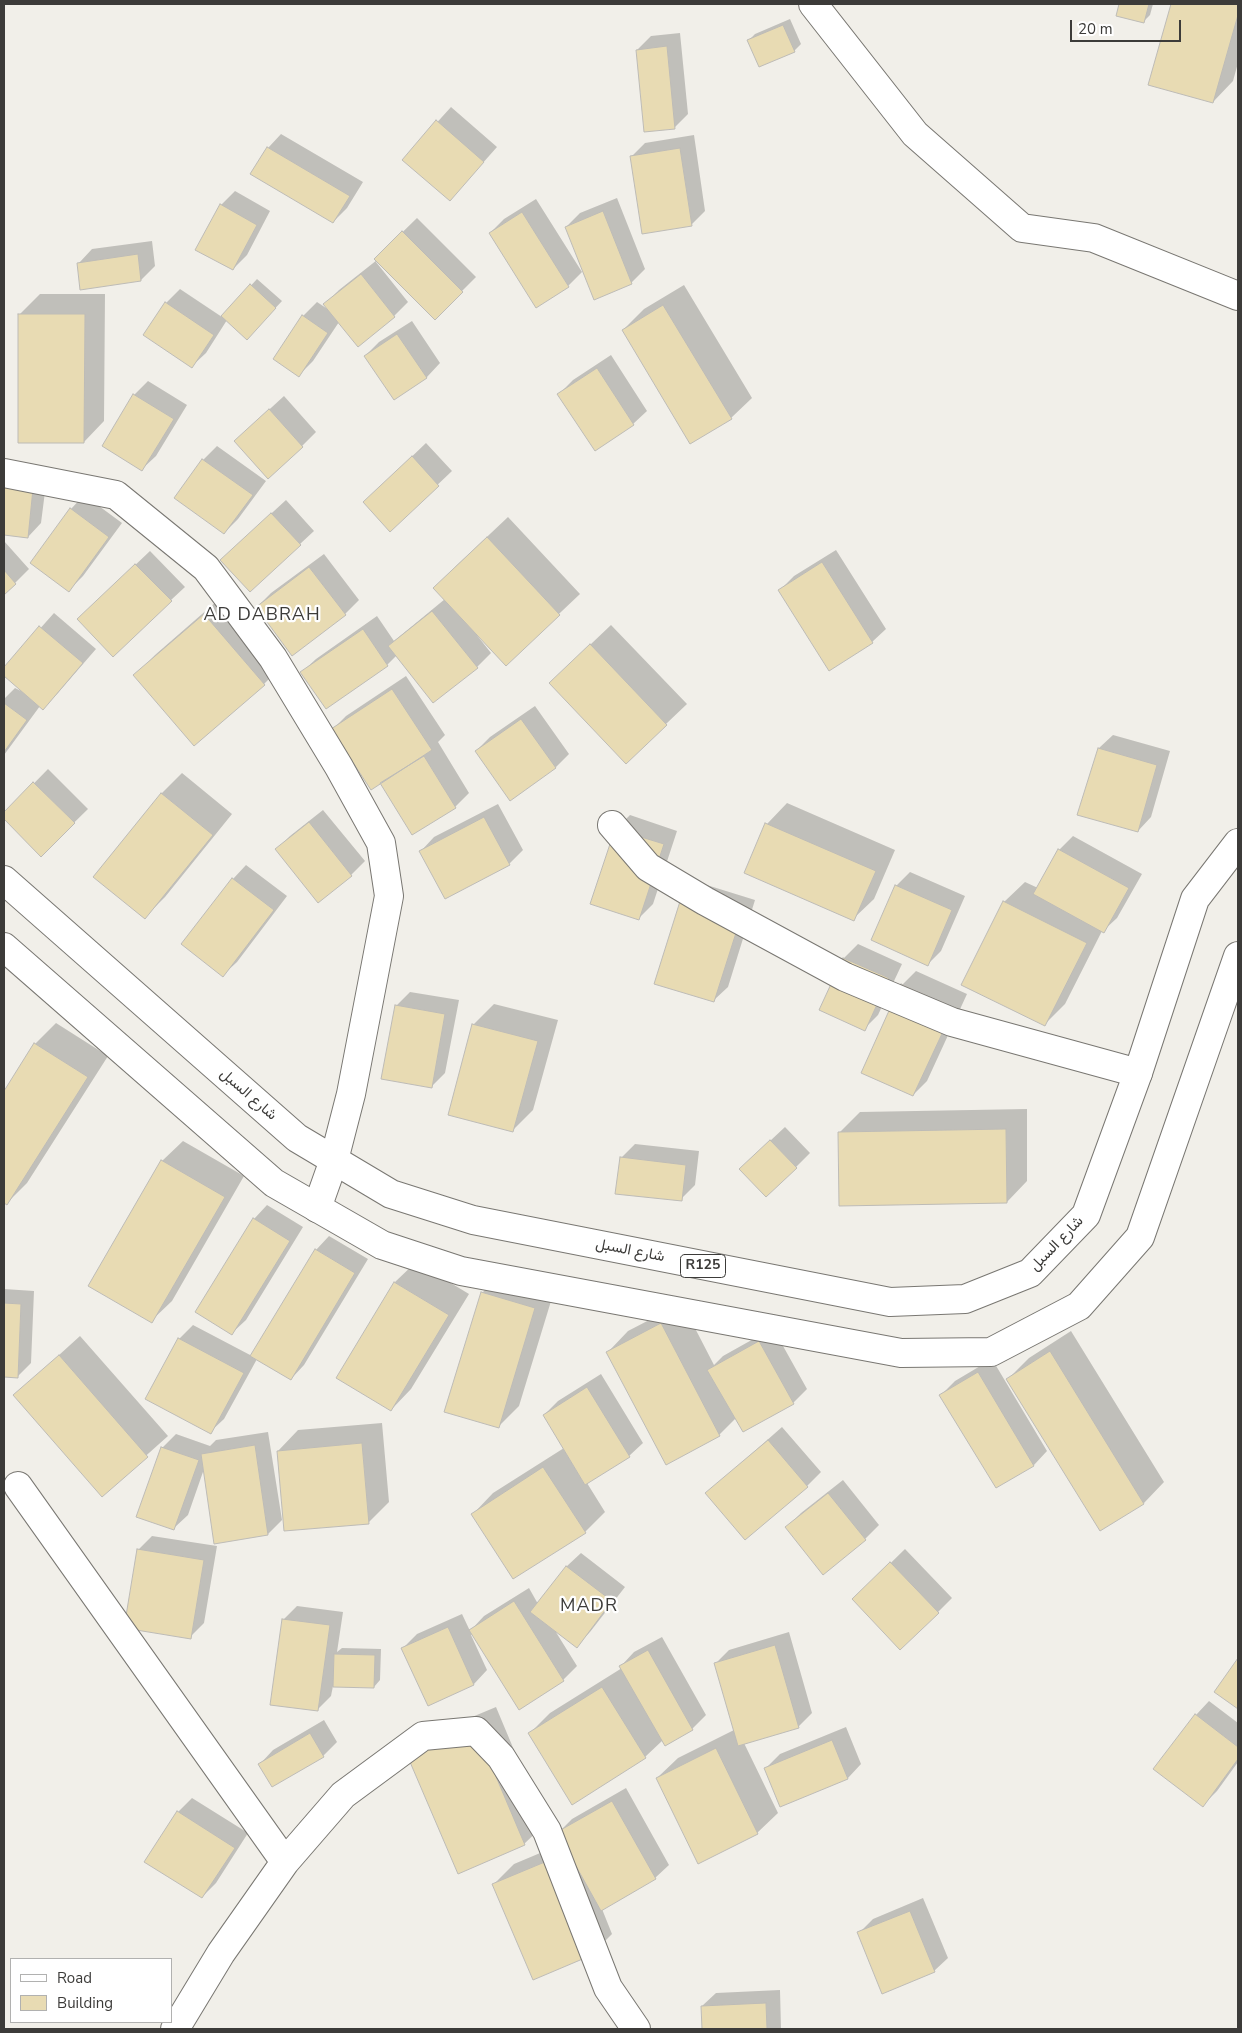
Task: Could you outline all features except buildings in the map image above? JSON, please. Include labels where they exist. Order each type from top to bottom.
[{"type":"street","points":[[813,4],[915,134],[1022,228],[1094,238],[1238,296]]},
{"type":"street","points":[[4,472],[116,495],[206,568],[273,658],[339,766],[381,843],[389,896],[350,1094],[334,1160],[317,1208]]},
{"type":"street","points":[[612,825],[648,867],[705,901],[846,977],[952,1022],[1138,1073]]},
{"type":"street","name":"شارع السبل","points":[[4,880],[297,1138],[392,1194],[473,1220],[890,1302],[966,1299],[1030,1273],[1086,1215],[1138,1073],[1195,899],[1238,843]]},
{"type":"street","points":[[4,947],[274,1183],[382,1245],[461,1272],[901,1353],[991,1352],[1079,1306],[1140,1237],[1238,956]]},
{"type":"street","points":[[18,1486],[285,1862]]},
{"type":"street","points":[[175,2029],[221,1953],[285,1862],[343,1795],[423,1736],[476,1731],[501,1757],[547,1831],[608,1988],[636,2029]]},
{"type":"district","name":"AD DABRAH","points":[[262,616]]},
{"type":"district","name":"MADR","points":[[589,1607]]}]
